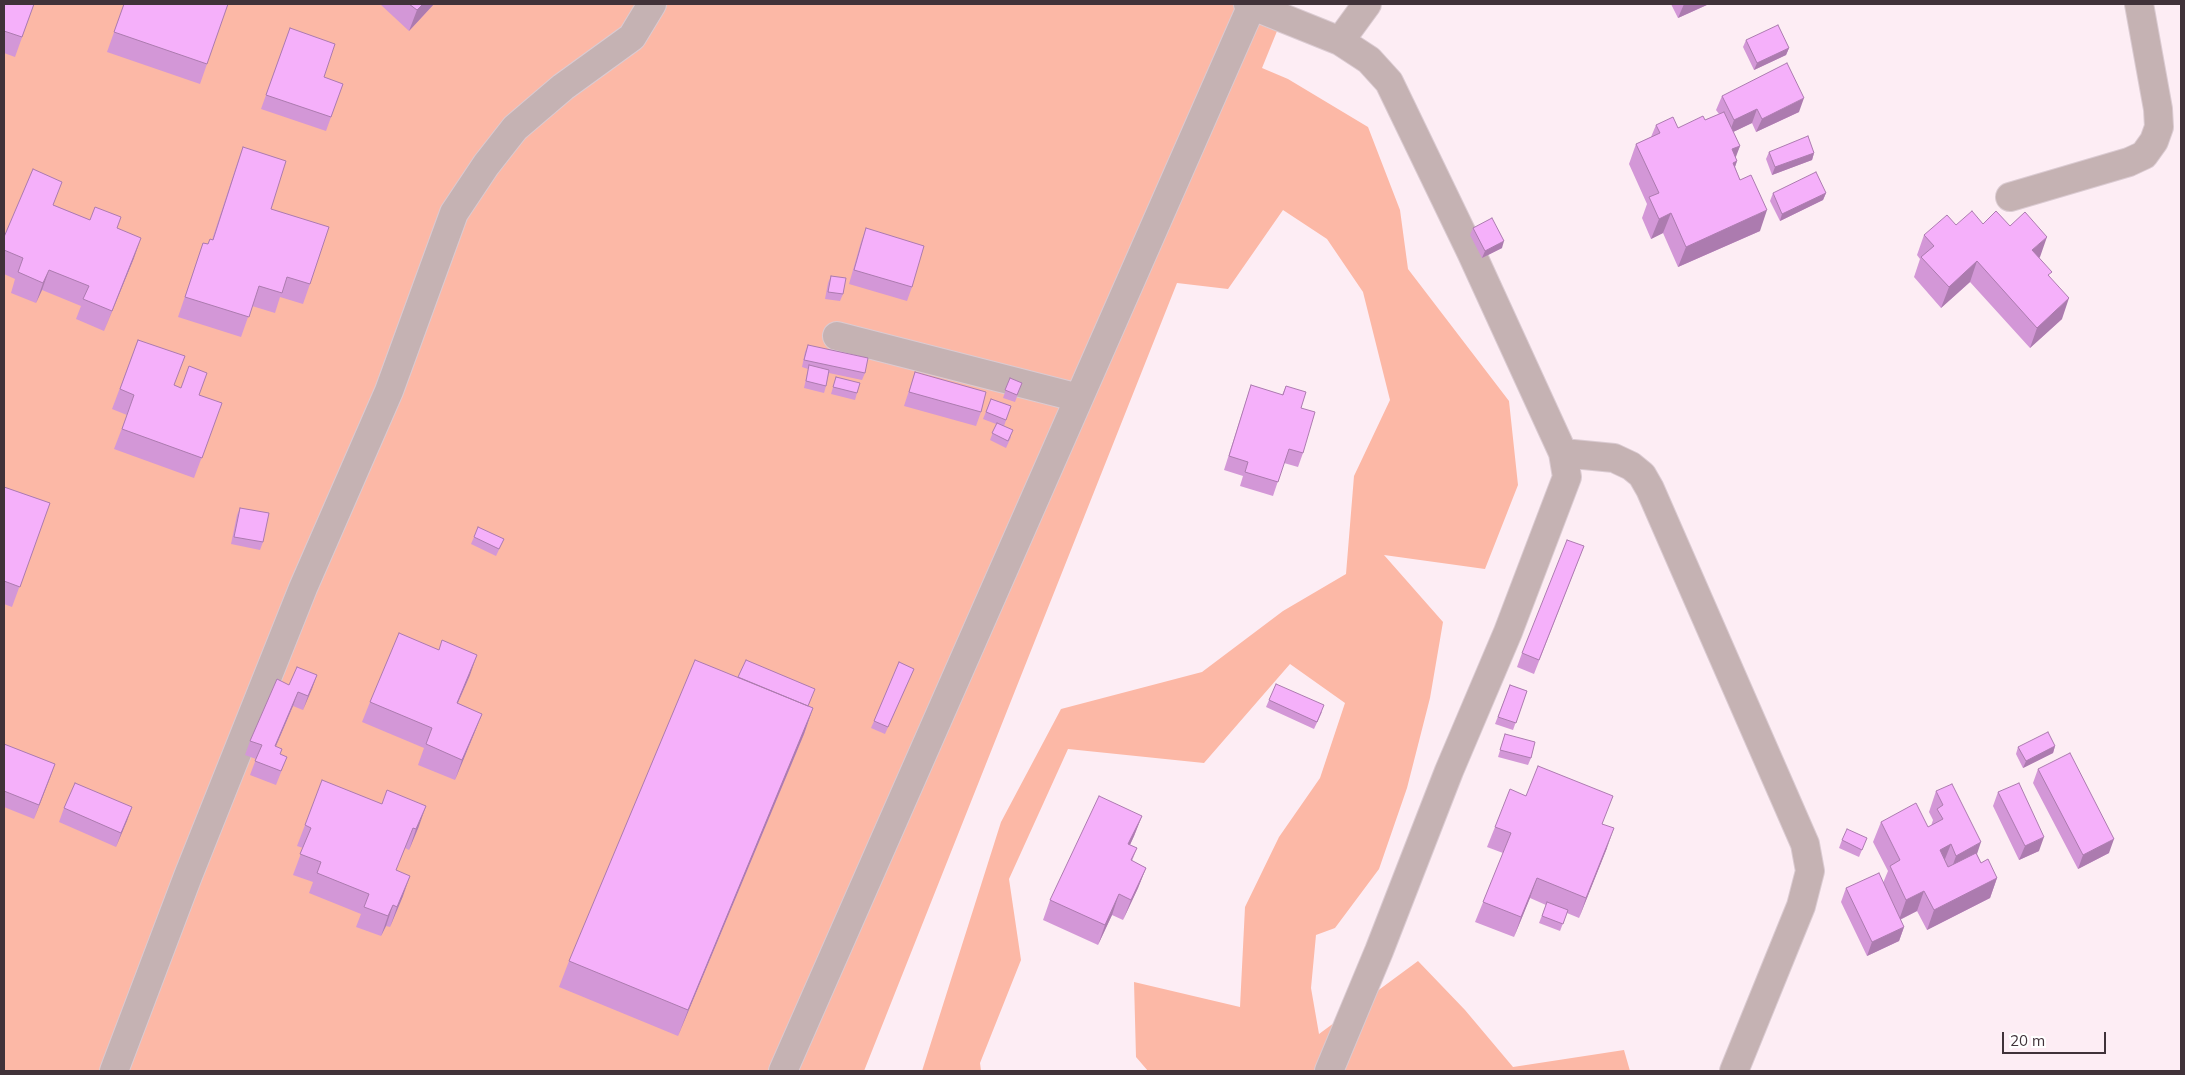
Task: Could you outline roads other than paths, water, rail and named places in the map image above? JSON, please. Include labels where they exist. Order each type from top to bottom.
[{"type":"street","points":[[114,1071],[188,876],[303,588],[388,391],[454,213],[486,165],[515,128],[564,87],[632,37],[652,4]]},
{"type":"street","points":[[1340,41],[1367,4]]},
{"type":"street","points":[[2010,197],[2129,162],[2144,155],[2154,141],[2159,127],[2158,109],[2139,4]]},
{"type":"street","points":[[783,1071],[1250,5],[1340,41],[1369,60],[1388,82],[1471,252],[1563,453],[1567,477],[1508,632],[1449,771],[1379,951],[1328,1071]]},
{"type":"street","points":[[837,336],[1079,398]]},
{"type":"street","points":[[1563,453],[1614,458],[1631,466],[1642,475],[1650,489],[1806,844],[1810,871],[1801,906],[1734,1071]]}]
